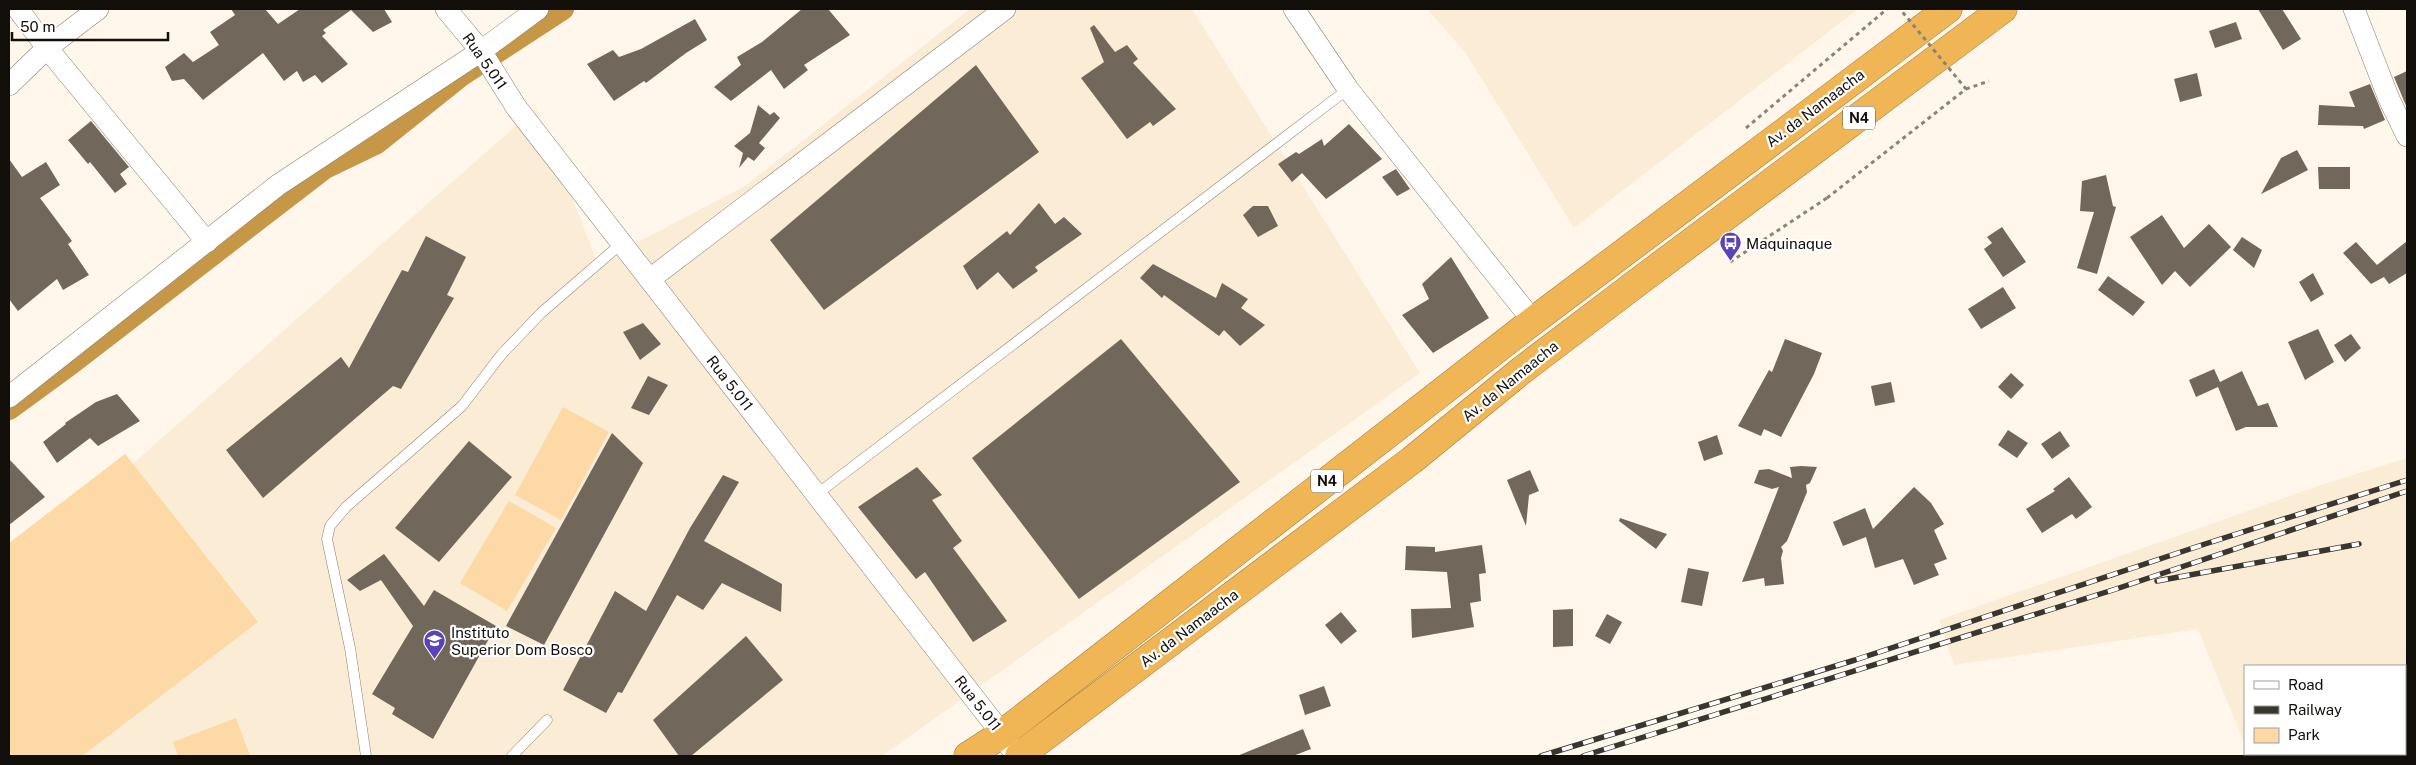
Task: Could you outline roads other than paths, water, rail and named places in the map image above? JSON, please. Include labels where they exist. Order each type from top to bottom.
[{"type":"highway","name":"Av. da Namaacha","points":[[968,756],[1008,745],[1533,321],[1948,9]]},
{"type":"highway","name":"Av. da Namaacha","points":[[1019,756],[1412,460],[1522,370],[1623,293],[2003,9]]},
{"type":"street","points":[[18,9],[47,48],[207,242]]},
{"type":"street","points":[[9,85],[47,48],[98,9]]},
{"type":"street","name":"Rua 5.011","points":[[446,9],[481,51],[516,107],[817,494],[1008,745]]},
{"type":"street","points":[[9,396],[278,185],[481,51],[538,9]]},
{"type":"street","points":[[650,279],[1005,9]]},
{"type":"street","points":[[1294,9],[1348,88],[1533,321]]},
{"type":"street","points":[[2354,9],[2389,99],[2407,136]]},
{"type":"lane","points":[[817,494],[1348,88]]},
{"type":"lane","points":[[366,756],[350,648],[327,539],[330,526],[346,507],[462,406],[501,355],[540,313],[622,243]]},
{"type":"lane","points":[[512,756],[547,720]]},
{"type":"waterway","points":[[9,409],[72,363],[325,168],[377,143],[462,75],[563,9]]},
{"type":"railway","points":[[1541,756],[1855,660],[2205,544],[2407,480]]},
{"type":"railway","points":[[1583,756],[2116,589],[2407,491]]},
{"type":"railway","points":[[2157,581],[2359,544]]},
{"type":"place","name":"Maquinaque","points":[[1730,262]]},
{"type":"place","name":"Instituto Superior Dom Bosco","points":[[435,660]]}]
